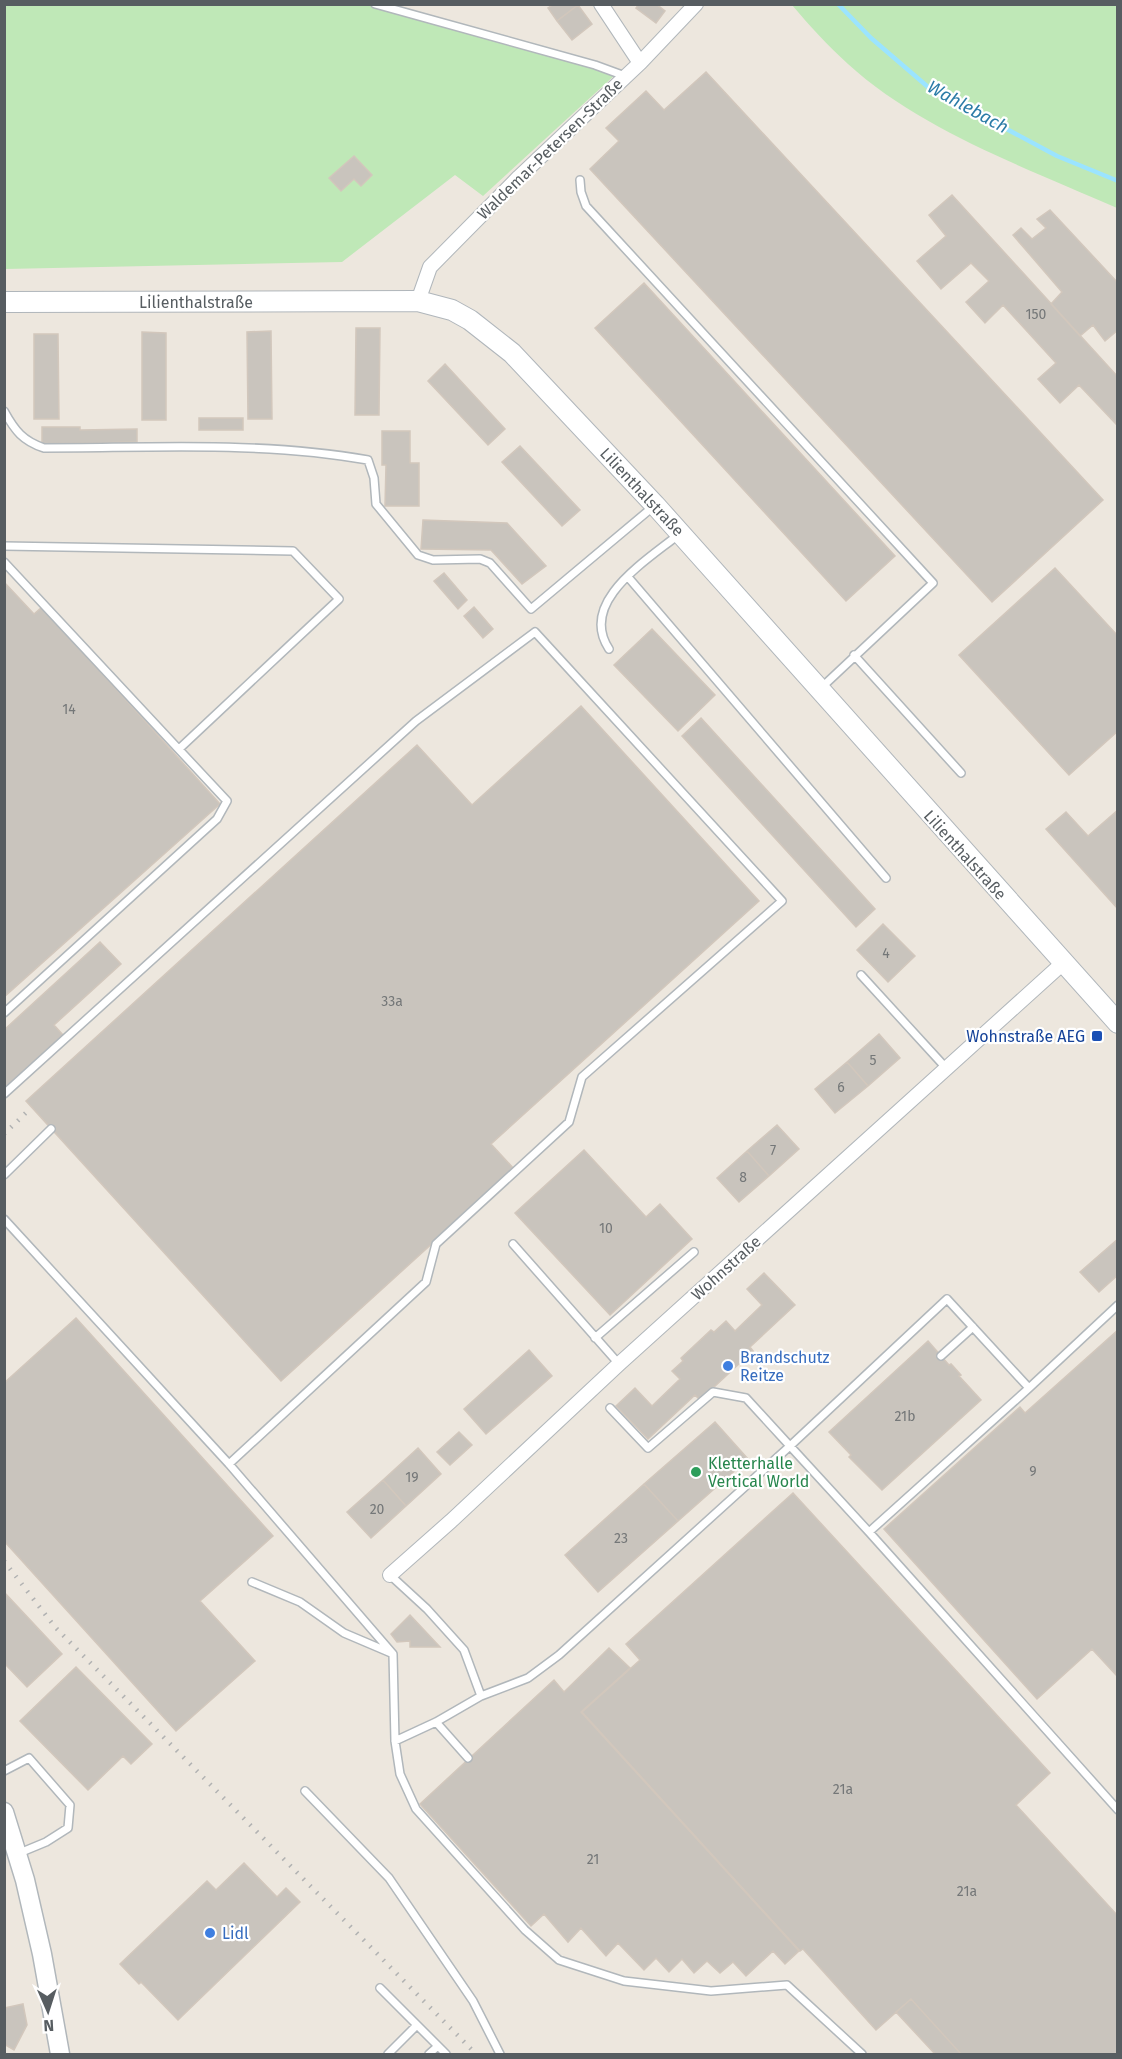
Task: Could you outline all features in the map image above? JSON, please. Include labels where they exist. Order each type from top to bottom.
[{"type":"main road","name":"Lilienthalstraße","points":[[4,302],[418,301],[452,310],[470,320],[512,353],[655,506],[1118,1023]]},
{"type":"street","points":[[602,4],[640,63]]},
{"type":"street","name":"Waldemar-Petersen-Straße","points":[[418,301],[430,267],[519,177],[640,63],[696,4]]},
{"type":"street","name":"Wohnstraße","points":[[390,1575],[619,1364],[1063,963]]},
{"type":"street","points":[[4,1812],[42,1954],[60,2055]]},
{"type":"lane","points":[[375,4],[595,65],[625,76]]},
{"type":"lane","points":[[580,180],[586,206],[933,583],[819,690]]},
{"type":"lane","points":[[4,411],[12,427],[28,443],[44,448],[279,448],[325,452],[368,460],[374,478],[375,504],[418,555],[433,560],[480,559],[490,563],[531,609],[655,506]]},
{"type":"lane","points":[[609,650],[600,633],[601,612],[614,591],[628,577],[680,534]]},
{"type":"lane","points":[[4,546],[293,551],[339,599],[178,749]]},
{"type":"lane","points":[[4,562],[227,801],[217,819],[4,1013]]},
{"type":"lane","points":[[628,577],[886,878]]},
{"type":"lane","points":[[4,1094],[416,721],[535,632],[782,901],[582,1077],[569,1122],[436,1245],[426,1282],[229,1464]]},
{"type":"lane","points":[[854,656],[961,773]]},
{"type":"lane","points":[[861,975],[947,1069]]},
{"type":"lane","points":[[4,1175],[51,1129]]},
{"type":"lane","points":[[4,1219],[229,1464],[393,1654],[395,1741],[400,1774],[416,1809],[525,1930],[559,1960],[624,1981],[711,1991],[787,1985],[862,2055]]},
{"type":"lane","points":[[513,1244],[619,1364]]},
{"type":"lane","points":[[594,1338],[694,1252]]},
{"type":"lane","points":[[395,1741],[436,1722],[481,1696],[528,1678],[559,1655],[790,1446],[947,1299],[1029,1388]]},
{"type":"lane","points":[[869,1532],[1118,1305]]},
{"type":"lane","points":[[941,1356],[973,1327]]},
{"type":"lane","points":[[610,1408],[648,1448],[713,1392],[746,1398],[1118,1810]]},
{"type":"lane","points":[[390,1575],[427,1609],[464,1650],[481,1696]]},
{"type":"lane","points":[[252,1582],[300,1602],[344,1633],[393,1654]]},
{"type":"lane","points":[[436,1722],[468,1758]]},
{"type":"lane","points":[[4,1771],[29,1758],[70,1805],[68,1828],[46,1842],[17,1854]]},
{"type":"lane","points":[[305,1791],[389,1878],[473,2001],[500,2055]]},
{"type":"lane","points":[[380,1988],[446,2055]]},
{"type":"lane","points":[[388,2055],[417,2025]]},
{"type":"lane","points":[[429,2055],[438,2046]]},
{"type":"green space","points":[[4,5],[367,5],[616,74],[483,196],[455,175],[342,262],[5,269]]},
{"type":"green space","points":[[792,5],[1117,5],[1117,208],[976,146],[908,109],[877,88],[848,64]]},
{"type":"building","points":[[554,4],[578,5],[557,21],[548,8]]},
{"type":"building","points":[[639,4],[656,4],[665,11],[656,23],[636,8]]},
{"type":"building","points":[[578,5],[592,24],[572,40],[557,21]]},
{"type":"building","points":[[706,72],[1103,500],[992,602],[590,169],[619,141],[606,128],[646,91],[664,110]]},
{"type":"building","points":[[354,156],[372,175],[361,186],[354,179],[341,191],[329,178]]},
{"type":"building","points":[[952,195],[1118,377],[1118,426],[1079,385],[1060,403],[1038,379],[1056,363],[1003,305],[985,323],[966,302],[989,281],[971,263],[941,289],[917,261],[946,236],[929,215]]},
{"type":"building","points":[[1050,210],[1118,283],[1118,330],[1105,341],[1093,325],[1080,336],[1051,304],[1062,292],[1013,235],[1021,228],[1032,239],[1046,228],[1037,219]]},
{"type":"building","points":[[644,283],[895,556],[846,601],[595,328]]},
{"type":"building","points":[[356,328],[380,328],[379,415],[355,415]]},
{"type":"building","points":[[271,331],[272,419],[248,419],[247,332]]},
{"type":"building","points":[[142,332],[166,333],[166,420],[142,420]]},
{"type":"building","points":[[34,334],[58,334],[59,419],[34,419]]},
{"type":"building","points":[[445,364],[505,429],[488,445],[428,381]]},
{"type":"building","points":[[199,418],[243,418],[243,430],[199,430]]},
{"type":"building","points":[[42,427],[80,427],[80,430],[137,429],[137,442],[42,444]]},
{"type":"building","points":[[382,431],[410,431],[410,463],[419,463],[419,506],[385,506],[386,465],[382,465]]},
{"type":"building","points":[[520,446],[580,510],[562,526],[502,462]]},
{"type":"building","points":[[423,520],[507,523],[546,566],[522,584],[491,550],[421,549]]},
{"type":"building","points":[[1055,568],[1118,636],[1118,731],[1069,775],[959,655]]},
{"type":"building","points":[[444,573],[467,600],[458,609],[434,581]]},
{"type":"building","points":[[4,582],[34,614],[42,607],[220,804],[4,997]]},
{"type":"building","points":[[474,607],[493,629],[483,638],[464,616]]},
{"type":"building","points":[[652,629],[715,695],[678,731],[614,665]]},
{"type":"building","points":[[581,706],[759,901],[491,1144],[514,1169],[281,1381],[26,1101],[417,745],[472,805]]},
{"type":"building","points":[[701,718],[875,909],[856,927],[682,736]]},
{"type":"building","points":[[1118,810],[1118,909],[1046,829],[1066,812],[1088,836]]},
{"type":"building","points":[[883,924],[915,956],[888,982],[857,950]]},
{"type":"building","points":[[100,942],[121,964],[54,1025],[63,1035],[4,1088],[4,1030]]},
{"type":"building","points":[[879,1034],[900,1058],[868,1086],[847,1062]]},
{"type":"building","points":[[847,1062],[868,1086],[835,1113],[815,1089]]},
{"type":"building","points":[[777,1125],[799,1149],[769,1176],[747,1151]]},
{"type":"building","points":[[584,1150],[646,1217],[660,1204],[692,1239],[610,1315],[515,1213]]},
{"type":"building","points":[[747,1151],[769,1176],[739,1202],[717,1178]]},
{"type":"building","points":[[1118,1239],[1118,1275],[1099,1292],[1080,1272]]},
{"type":"building","points":[[764,1273],[795,1305],[750,1347],[753,1351],[700,1400],[695,1395],[648,1439],[616,1406],[635,1388],[652,1406],[680,1379],[672,1371],[683,1361],[681,1358],[711,1330],[714,1332],[726,1321],[735,1331],[762,1305],[747,1289]]},
{"type":"building","points":[[76,1318],[273,1536],[200,1601],[255,1661],[176,1731],[4,1541],[4,1383]]},
{"type":"building","points":[[1118,1330],[1118,1677],[1092,1649],[1037,1699],[884,1529],[1020,1407],[1025,1413]]},
{"type":"building","points":[[928,1341],[949,1365],[953,1366],[981,1400],[882,1490],[849,1457],[851,1455],[829,1432]]},
{"type":"building","points":[[529,1350],[552,1376],[486,1434],[464,1409]]},
{"type":"building","name":"Kletterhalle Vertical World","points":[[715,1422],[748,1459],[678,1521],[644,1484]]},
{"type":"building","points":[[459,1432],[472,1445],[450,1465],[437,1452]]},
{"type":"building","points":[[418,1448],[441,1474],[406,1506],[383,1480]]},
{"type":"building","points":[[383,1480],[406,1506],[371,1538],[347,1512]]},
{"type":"building","points":[[644,1484],[678,1521],[598,1592],[565,1555]]},
{"type":"building","points":[[793,1493],[1050,1773],[1016,1805],[1118,1916],[1118,2054],[961,2054],[911,1999],[876,2030],[803,1949],[800,1951],[582,1712],[640,1660],[626,1644]]},
{"type":"building","points":[[4,1592],[62,1654],[27,1687],[4,1663]]},
{"type":"building","points":[[410,1615],[440,1647],[410,1647],[410,1641],[397,1642],[391,1634]]},
{"type":"building","points":[[609,1648],[630,1668],[581,1712],[799,1951],[785,1964],[773,1951],[746,1976],[733,1962],[720,1973],[707,1961],[694,1973],[682,1959],[669,1972],[656,1958],[644,1970],[618,1943],[606,1956],[581,1928],[568,1942],[544,1914],[531,1926],[420,1804],[554,1680],[564,1692]]},
{"type":"building","points":[[76,1667],[152,1744],[131,1764],[123,1756],[88,1790],[20,1721]]},
{"type":"building","name":"Lidl","points":[[244,1863],[277,1897],[286,1888],[300,1902],[178,2020],[120,1964],[207,1881],[216,1890]]},
{"type":"building","points":[[911,1999],[961,2054],[935,2054],[896,2012]]},
{"type":"building","points":[[23,2004],[27,2025],[14,2050],[4,2044],[4,2008]]},
{"type":"waterway","name":"Wahlebach","points":[[838,4],[871,38],[928,87],[1057,156],[1118,181]]},
{"type":"railway","points":[[4,1134],[31,1108]]},
{"type":"railway","points":[[4,1561],[55,1627],[476,2054]]},
{"type":"place","name":"Wohnstraße AEG","points":[[1097,1036]]},
{"type":"place","name":"Brandschutz Reitze","points":[[728,1366]]},
{"type":"place","name":"Kletterhalle Vertical World","points":[[696,1472]]},
{"type":"place","name":"Lidl","points":[[210,1933]]}]
